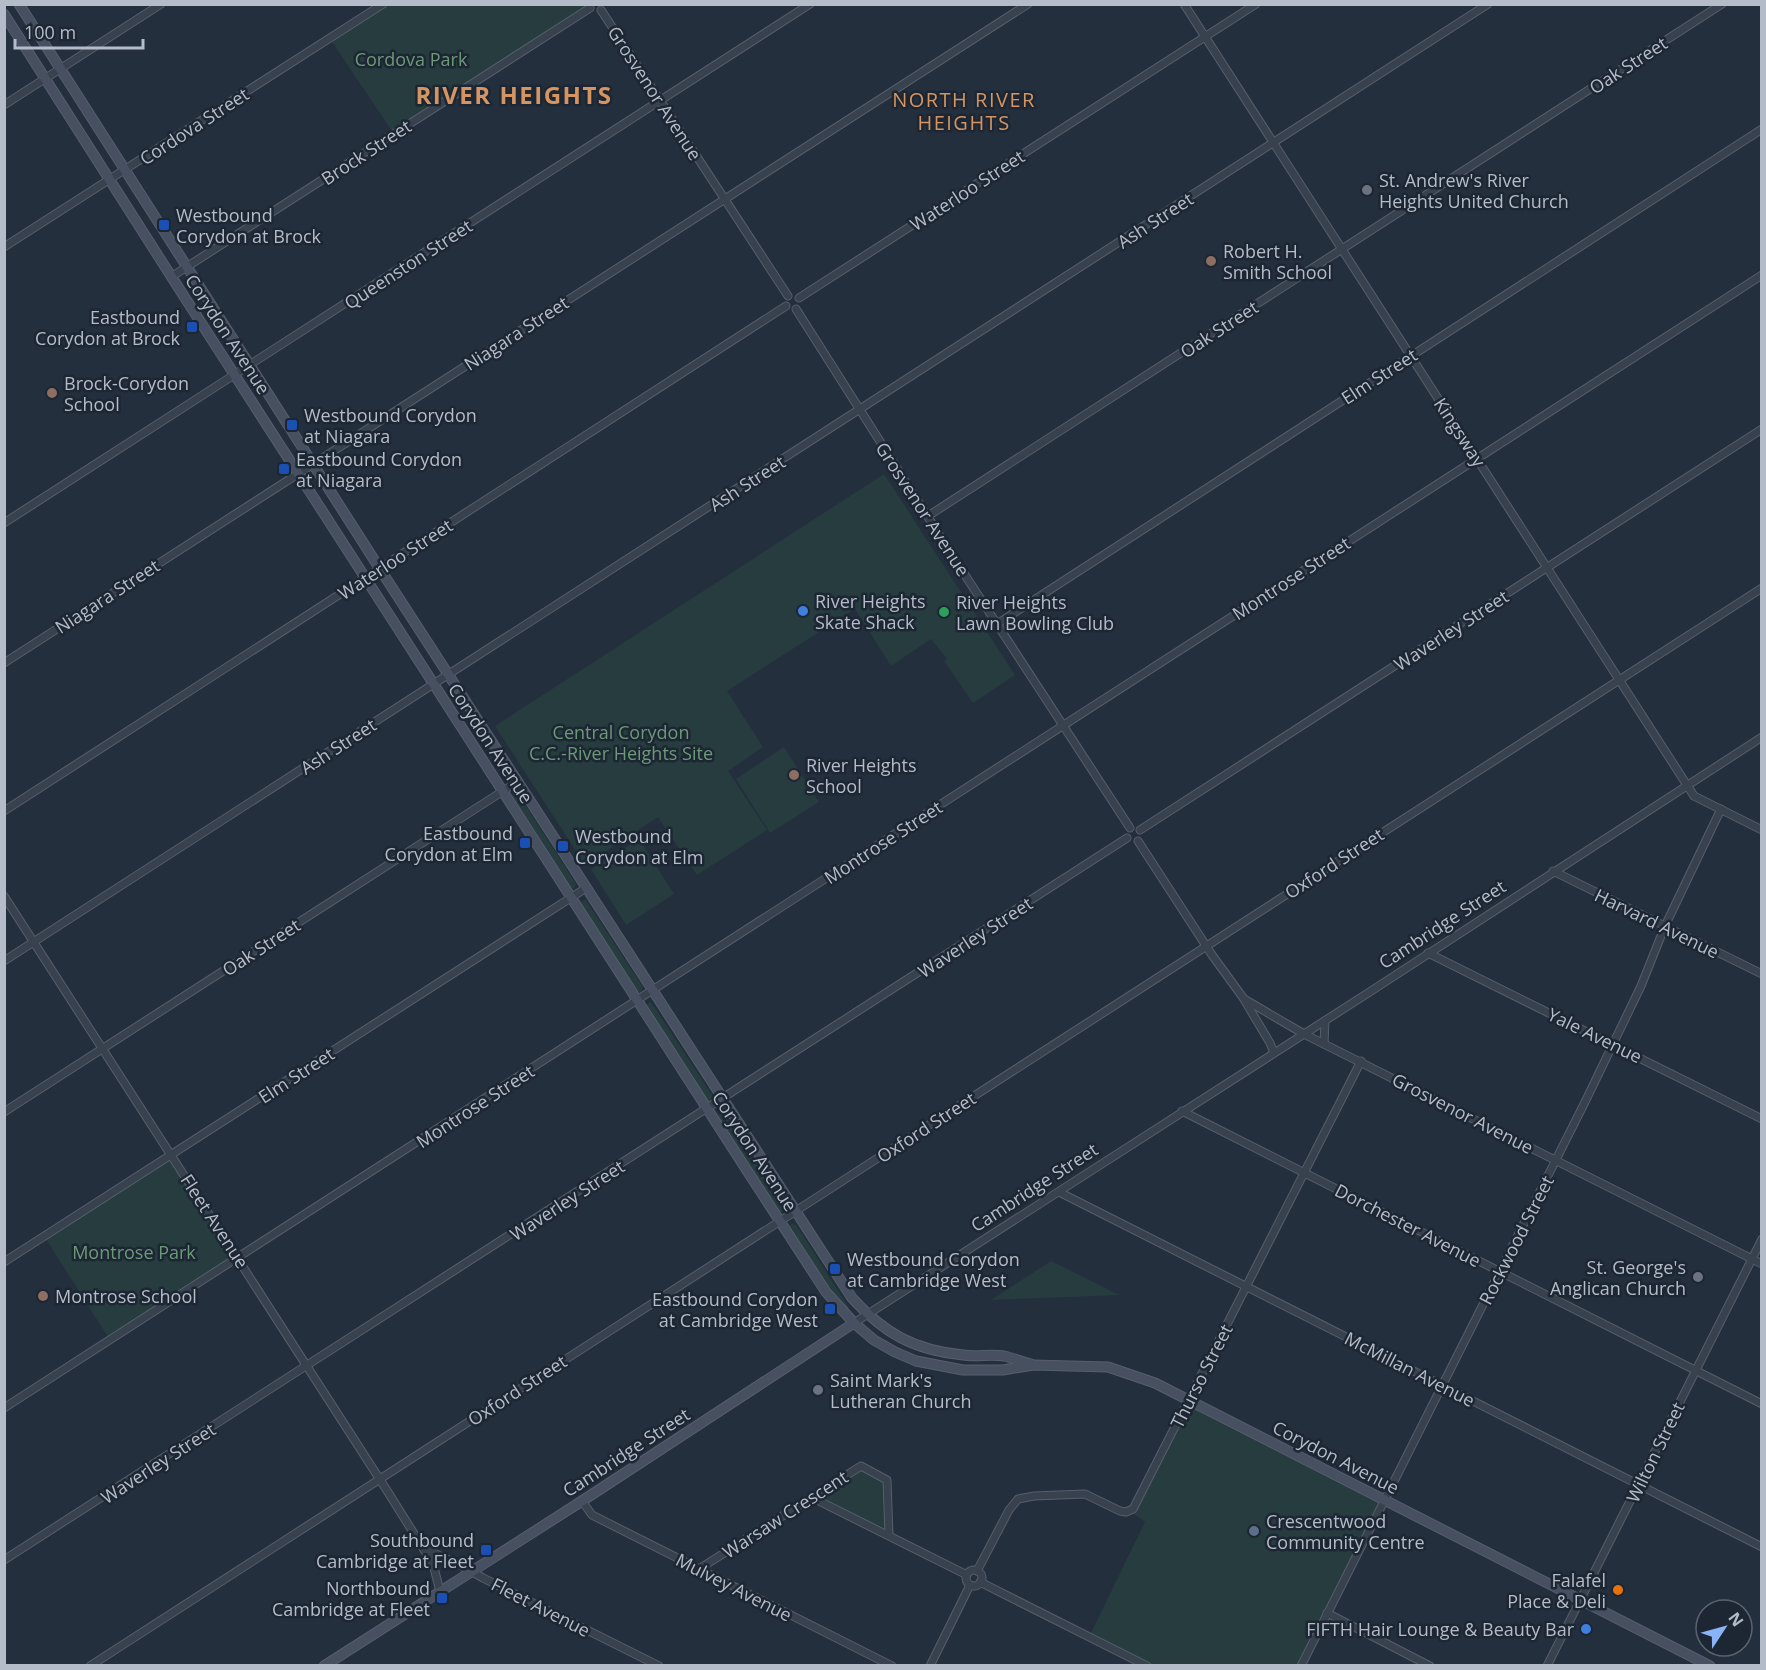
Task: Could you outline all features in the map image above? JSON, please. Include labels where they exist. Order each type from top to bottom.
[{"type":"main road","name":"Corydon Avenue","points":[[19,4],[380,569],[843,1286],[876,1323],[899,1338],[921,1348],[963,1356],[1004,1356],[1033,1365]]},
{"type":"main road","name":"Corydon Avenue","points":[[4,14],[502,792],[826,1292],[854,1323],[874,1340],[916,1361],[963,1370],[1003,1370],[1033,1365],[1108,1367],[1155,1383],[1710,1665]]},
{"type":"main road","name":"Cambridge Street","points":[[324,1665],[582,1501],[854,1323]]},
{"type":"street","points":[[4,105],[161,4]]},
{"type":"street","name":"Cordova Street","points":[[4,247],[383,4]]},
{"type":"street","name":"Queenston Street","points":[[4,523],[810,4]]},
{"type":"street","name":"Niagara Street","points":[[4,663],[1028,4]]},
{"type":"street","name":"Kingsway","points":[[1184,4],[1687,786],[1694,796],[1761,830]]},
{"type":"street","name":"Waterloo Street","points":[[799,298],[1256,4]]},
{"type":"street","name":"Ash Street","points":[[4,961],[1488,4]]},
{"type":"street","name":"Oak Street","points":[[928,516],[1722,4]]},
{"type":"street","points":[[590,6],[597,12],[603,7]]},
{"type":"street","name":"Brock Street","points":[[171,277],[590,6]]},
{"type":"street","name":"Grosvenor Avenue","points":[[603,7],[788,296]]},
{"type":"street","name":"Elm Street","points":[[997,624],[1761,129]]},
{"type":"street","name":"Montrose Street","points":[[4,1408],[1761,275]]},
{"type":"street","points":[[795,295],[799,298],[800,303],[796,309],[789,309],[784,302],[788,296],[795,295]]},
{"type":"street","name":"Waterloo Street","points":[[4,811],[786,306]]},
{"type":"street","name":"Grosvenor Avenue","points":[[796,309],[1130,828]]},
{"type":"street","name":"Waverley Street","points":[[1140,830],[1761,429]]},
{"type":"street","name":"Oxford Street","points":[[90,1665],[1761,588]]},
{"type":"street","name":"Cambridge Street","points":[[854,1323],[1761,737]]},
{"type":"street","name":"Oak Street","points":[[4,1112],[517,782]]},
{"type":"street","name":"Rockwood Street","points":[[1301,1665],[1556,1161],[1641,986],[1665,926],[1721,809]]},
{"type":"street","points":[[1137,827],[1140,830],[1141,837],[1138,841],[1133,842],[1127,838],[1127,831],[1130,828],[1137,827]]},
{"type":"street","name":"Waverley Street","points":[[4,1560],[308,1367],[1127,838]]},
{"type":"street","name":"Grosvenor Avenue","points":[[1138,841],[1206,946],[1244,999],[1274,1053]]},
{"type":"street","name":"Harvard Avenue","points":[[1553,871],[1761,974]]},
{"type":"street","name":"Elm Street","points":[[4,1262],[586,888]]},
{"type":"street","name":"Fleet Avenue","points":[[4,896],[380,1478],[436,1572],[441,1591]]},
{"type":"street","name":"Yale Avenue","points":[[1428,953],[1761,1119]]},
{"type":"street","name":"Grosvenor Avenue","points":[[1244,999],[1304,1034],[1761,1264]]},
{"type":"street","points":[[1324,1021],[1324,1044]]},
{"type":"street","name":"Thurso Street","points":[[977,1572],[1013,1504],[1018,1499],[1034,1496],[1085,1494],[1120,1510],[1130,1511],[1136,1505],[1361,1061]]},
{"type":"street","name":"Dorchester Avenue","points":[[1182,1111],[1761,1404]]},
{"type":"street","name":"McMillan Avenue","points":[[1059,1192],[1761,1547]]},
{"type":"street","name":"Wilton Street","points":[[1547,1665],[1761,1239]]},
{"type":"street","name":"Warsaw Crescent","points":[[699,1569],[861,1466],[887,1480],[889,1535]]},
{"type":"street","points":[[813,1498],[967,1575]]},
{"type":"street","name":"Mulvey Avenue","points":[[582,1501],[592,1515],[892,1665]]},
{"type":"street","name":"Fleet Avenue","points":[[423,1548],[659,1665]]},
{"type":"street","points":[[970,1571],[977,1572],[981,1577],[980,1582],[975,1586],[970,1585],[966,1579],[967,1575],[970,1571]]},
{"type":"street","points":[[980,1582],[1147,1665]]},
{"type":"street","points":[[930,1665],[970,1585]]},
{"type":"street","points":[[1327,1613],[1430,1665]]},
{"type":"green space","name":"Cordova Park","points":[[383,5],[596,5],[394,134],[330,39]]},
{"type":"green space","name":"Central Corydon C.C.-River Heights Site","points":[[884,474],[1015,675],[973,703],[944,661],[947,659],[931,639],[891,666],[855,609],[727,691],[763,747],[728,771],[767,830],[697,875],[658,817],[585,865],[495,726]]},
{"type":"green space","points":[[784,747],[819,802],[770,833],[736,779]]},
{"type":"green space","points":[[513,793],[518,794],[576,884],[574,889],[570,887],[512,797]]},
{"type":"green space","points":[[639,839],[674,894],[626,925],[591,869]]},
{"type":"green space","points":[[585,899],[643,987],[641,992],[636,991],[580,904]]},
{"type":"green space","points":[[651,1002],[712,1095],[711,1101],[707,1101],[647,1007]]},
{"type":"green space","points":[[721,1111],[784,1207],[783,1212],[778,1211],[717,1116]]},
{"type":"green space","name":"Montrose Park","points":[[172,1155],[238,1258],[110,1340],[44,1236]]},
{"type":"green space","points":[[792,1223],[797,1226],[848,1309],[820,1276],[789,1227]]},
{"type":"green space","points":[[1051,1261],[1119,1295],[991,1300]]},
{"type":"green space","name":"Crescentwood Community Centre","points":[[1189,1400],[1385,1500],[1301,1665],[1147,1665],[1089,1637],[1145,1522],[1130,1511]]},
{"type":"green space","points":[[861,1466],[887,1480],[889,1535],[813,1498]]},
{"type":"place","name":"St. Andrew's River Heights United Church","points":[[1367,190]]},
{"type":"place","name":"Westbound Corydon at Brock","points":[[164,225]]},
{"type":"place","name":"Robert H. Smith School","points":[[1211,261]]},
{"type":"place","name":"Eastbound Corydon at Brock","points":[[192,327]]},
{"type":"place","name":"Brock-Corydon School","points":[[52,393]]},
{"type":"place","name":"Westbound Corydon at Niagara","points":[[292,425]]},
{"type":"place","name":"Eastbound Corydon at Niagara","points":[[284,469]]},
{"type":"place","name":"River Heights Skate Shack","points":[[803,611]]},
{"type":"place","name":"River Heights Lawn Bowling Club","points":[[944,612]]},
{"type":"place","name":"River Heights School","points":[[794,775]]},
{"type":"place","name":"Eastbound Corydon at Elm","points":[[525,843]]},
{"type":"place","name":"Westbound Corydon at Elm","points":[[563,846]]},
{"type":"place","name":"Westbound Corydon at Cambridge West","points":[[835,1269]]},
{"type":"place","name":"St. George's Anglican Church","points":[[1698,1277]]},
{"type":"place","name":"Montrose School","points":[[43,1296]]},
{"type":"place","name":"Eastbound Corydon at Cambridge West","points":[[830,1309]]},
{"type":"place","name":"Saint Mark's Lutheran Church","points":[[818,1390]]},
{"type":"place","name":"Crescentwood Community Centre","points":[[1254,1531]]},
{"type":"place","name":"Southbound Cambridge at Fleet","points":[[486,1550]]},
{"type":"place","name":"Falafel Place & Deli","points":[[1618,1590]]},
{"type":"place","name":"Northbound Cambridge at Fleet","points":[[442,1598]]},
{"type":"place","name":"FIFTH Hair Lounge & Beauty Bar","points":[[1586,1629]]},
{"type":"district","name":"RIVER HEIGHTS","points":[[514,94]]},
{"type":"district","name":"NORTH RIVER HEIGHTS","points":[[964,110]]}]
